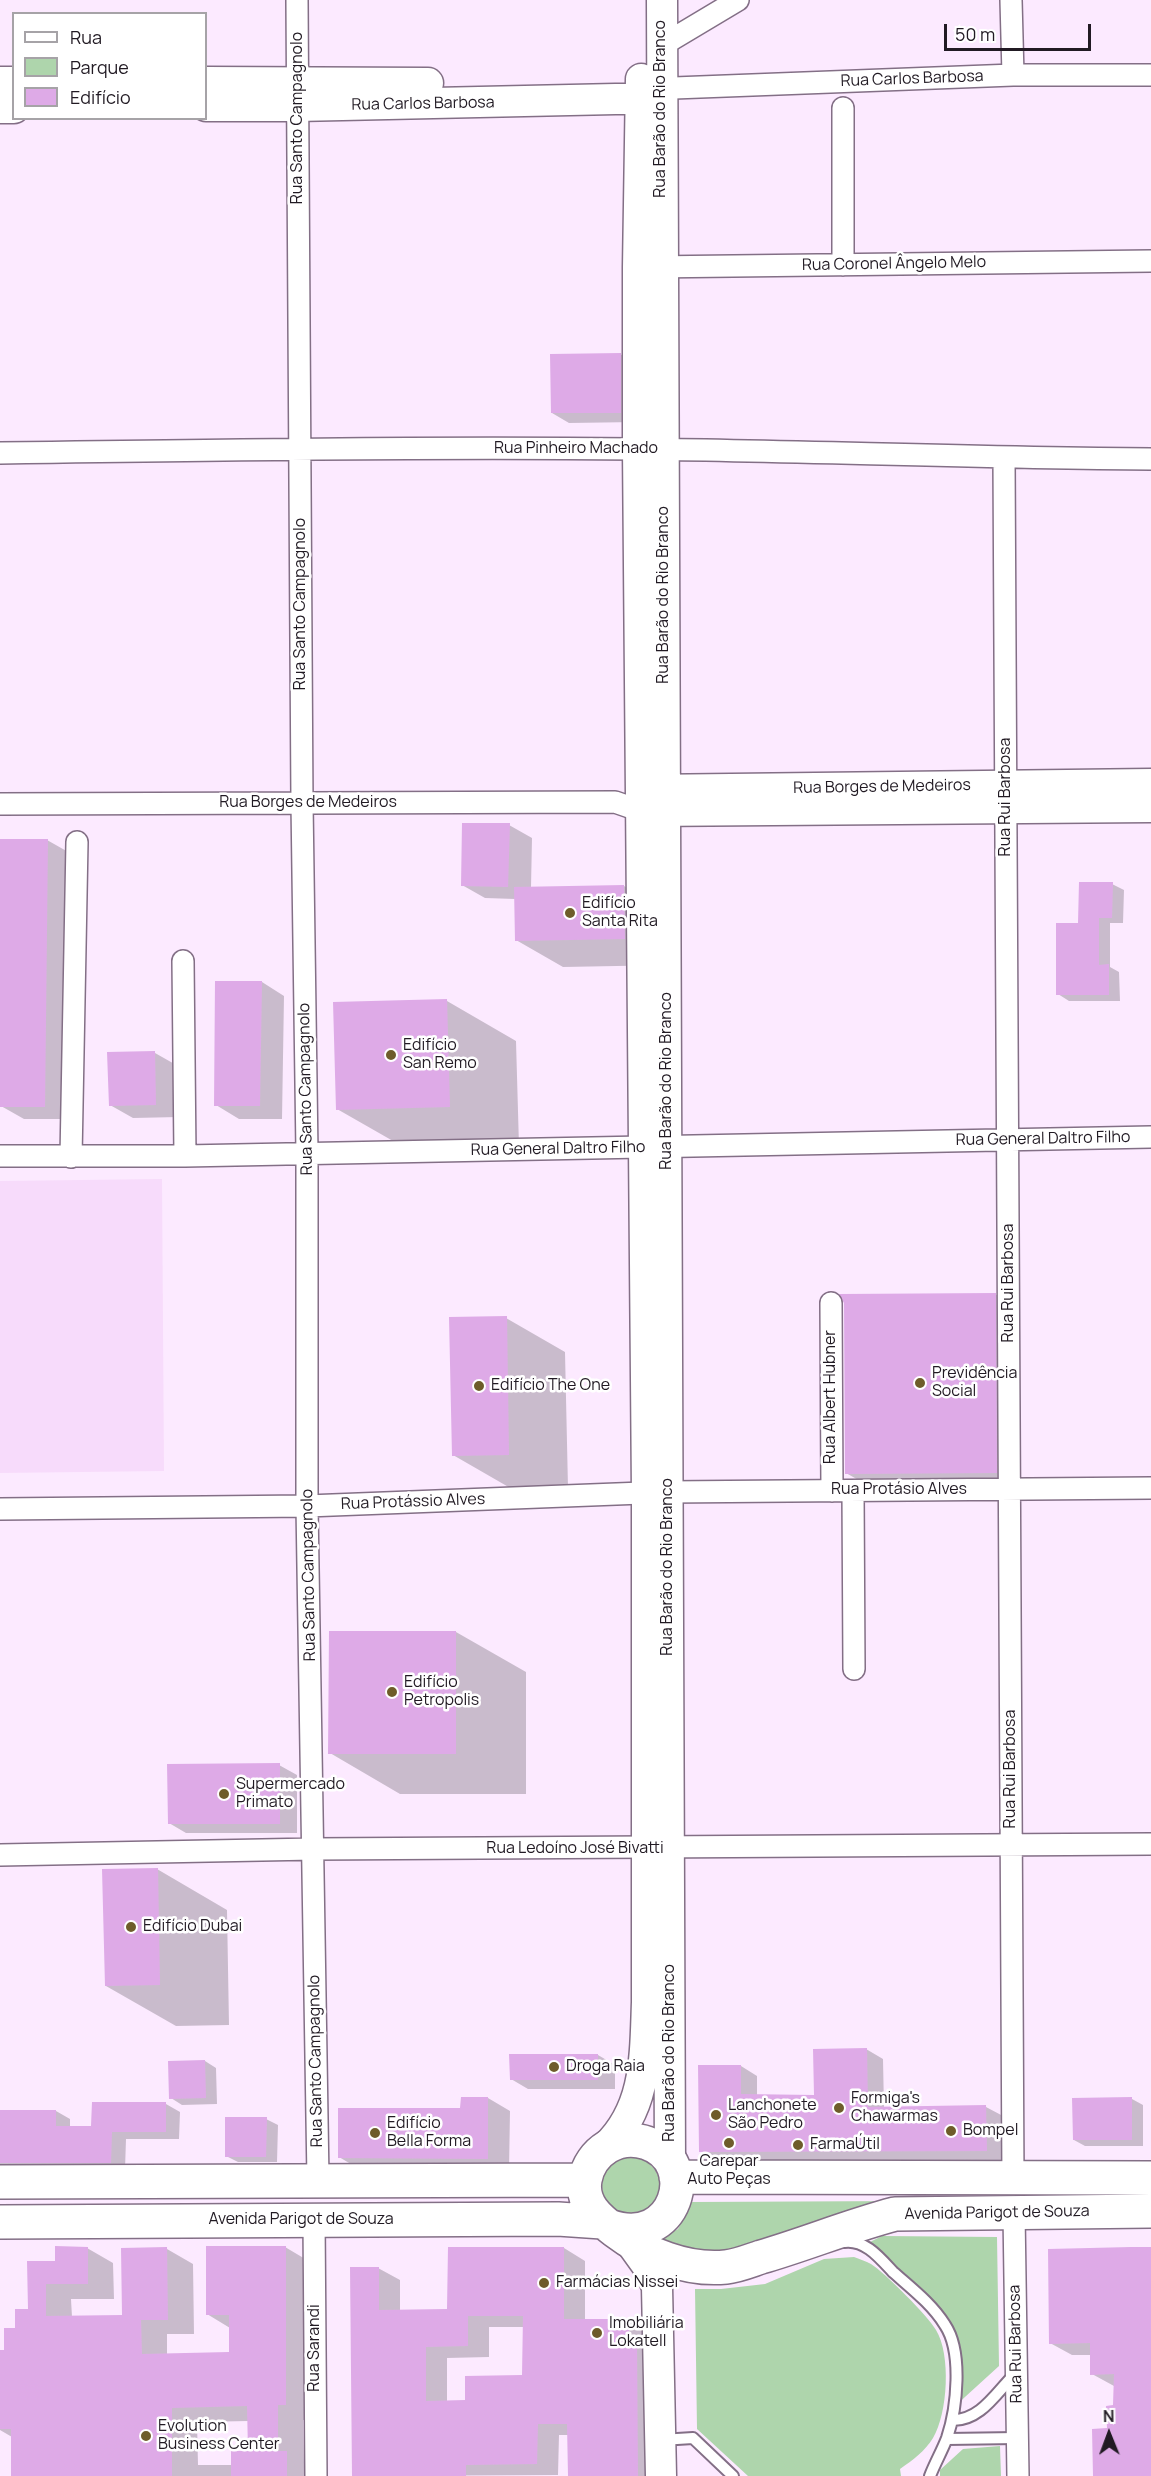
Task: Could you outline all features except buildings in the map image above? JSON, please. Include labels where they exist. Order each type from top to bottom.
[{"type":"main road","name":"Rua Barão do Rio Branco","points":[[642,0],[656,90]]},
{"type":"main road","name":"Rua Barão do Rio Branco","points":[[662,0],[649,267],[651,449],[646,801],[656,1147],[657,1848],[673,2169]]},
{"type":"main road","name":"Rua Carlos Barbosa","points":[[207,82],[298,95]]},
{"type":"main road","name":"Rua Carlos Barbosa","points":[[207,106],[298,95],[656,90]]},
{"type":"main road","points":[[646,801],[1006,797],[1151,784]]},
{"type":"main road","points":[[1006,797],[1151,807]]},
{"type":"main road","name":"Rua Barão do Rio Branco","points":[[606,2147],[620,2134],[631,2113],[642,2081],[657,1848]]},
{"type":"main road","points":[[661,2476],[657,2287],[649,2268],[589,2206],[585,2180],[596,2156],[606,2147],[626,2141],[648,2143],[660,2150],[673,2169]]},
{"type":"main road","name":"Avenida Parigot de Souza","points":[[0,2222],[558,2219],[614,2230],[636,2231],[650,2228],[670,2210],[676,2197],[673,2169],[1013,2179],[1151,2178]]},
{"type":"main road","points":[[0,2182],[318,2179],[585,2180]]},
{"type":"main road","name":"Avenida Parigot de Souza","points":[[614,2230],[670,2259],[700,2267],[727,2267],[785,2251],[856,2224],[895,2214],[1151,2211]]},
{"type":"street","name":"Rua Santo Campagnolo","points":[[297,0],[302,803],[307,1153],[307,1506],[318,2179]]},
{"type":"street","points":[[661,46],[738,0]]},
{"type":"street","points":[[1011,0],[1013,75]]},
{"type":"street","name":"Rua Carlos Barbosa","points":[[656,90],[1013,75],[1151,75]]},
{"type":"street","points":[[843,108],[843,265]]},
{"type":"street","name":"Rua Coronel Ângelo Melo","points":[[649,267],[1151,261]]},
{"type":"street","name":"Rua Pinheiro Machado","points":[[0,453],[300,448],[651,449],[1004,458],[1151,459]]},
{"type":"street","name":"Rua Rui Barbosa","points":[[1004,458],[1013,2179]]},
{"type":"street","name":"Rua Borges de Medeiros","points":[[0,804],[646,801]]},
{"type":"street","points":[[71,1157],[77,842]]},
{"type":"street","points":[[183,961],[185,1156]]},
{"type":"street","name":"Rua General Daltro Filho","points":[[0,1156],[185,1156],[1151,1137]]},
{"type":"street","name":"Rua Albert Hubner","points":[[831,1303],[832,1491]]},
{"type":"street","name":"Rua Protásio Alves","points":[[657,1493],[1151,1488]]},
{"type":"street","points":[[853,1491],[854,1669]]},
{"type":"street","name":"Rua Protássio Alves","points":[[0,1509],[307,1506],[657,1493]]},
{"type":"street","name":"Rua Ledoíno José Bivatti","points":[[0,1855],[314,1850],[1151,1844]]},
{"type":"street","name":"Rua Rui Barbosa","points":[[1014,2213],[1018,2476]]},
{"type":"street","name":"Rua Sarandi","points":[[314,2220],[316,2476]]},
{"type":"lane","points":[[727,2267],[851,2241],[864,2244],[934,2311],[946,2326],[953,2341],[956,2366],[952,2420],[930,2476]]},
{"type":"lane","points":[[952,2420],[964,2420],[982,2410],[1017,2372]]},
{"type":"lane","points":[[661,2440],[693,2438],[733,2476]]},
{"type":"lane","points":[[946,2439],[1017,2438]]},
{"type":"shaded area","points":[[162,1179],[164,1471],[0,1473],[0,1181]]},
{"type":"green space","points":[[631,2157],[642,2159],[655,2170],[660,2186],[658,2197],[647,2210],[631,2215],[620,2213],[607,2202],[602,2186],[604,2175],[615,2162]]},
{"type":"green space","points":[[907,2201],[748,2252],[697,2254],[656,2241],[678,2229],[691,2202]]},
{"type":"green space","points":[[882,2236],[997,2237],[999,2366],[954,2407],[956,2366],[946,2326],[866,2244]]},
{"type":"green space","points":[[854,2257],[871,2264],[895,2285],[932,2324],[941,2341],[946,2368],[946,2384],[942,2414],[933,2438],[918,2455],[900,2469],[901,2476],[748,2476],[697,2429],[695,2289],[721,2289],[765,2284],[824,2259]]},
{"type":"green space","points":[[1000,2446],[1001,2476],[940,2476],[940,2470],[963,2449]]},
{"type":"place","name":"Edifício Santa Rita","points":[[570,913]]},
{"type":"place","name":"Edifício San Remo","points":[[391,1055]]},
{"type":"place","name":"Previdência Social","points":[[920,1383]]},
{"type":"place","name":"Edifício The One","points":[[479,1386]]},
{"type":"place","name":"Edifício Petropolis","points":[[392,1692]]},
{"type":"place","name":"Supermercado Primato","points":[[224,1794]]},
{"type":"place","name":"Edifício Dubai","points":[[131,1927]]},
{"type":"place","name":"Droga Raia","points":[[554,2067]]},
{"type":"place","name":"Formiga's Chawarmas","points":[[839,2108]]},
{"type":"place","name":"Lanchonete São Pedro","points":[[716,2115]]},
{"type":"place","name":"Bompel","points":[[951,2131]]},
{"type":"place","name":"Edifício Bella Forma","points":[[375,2133]]},
{"type":"place","name":"Carepar Auto Peças","points":[[729,2143]]},
{"type":"place","name":"FarmaÚtil","points":[[798,2145]]},
{"type":"place","name":"Farmácias Nissei","points":[[544,2283]]},
{"type":"place","name":"Imobiliária Lokatell","points":[[597,2333]]},
{"type":"place","name":"Evolution Business Center","points":[[146,2436]]}]
